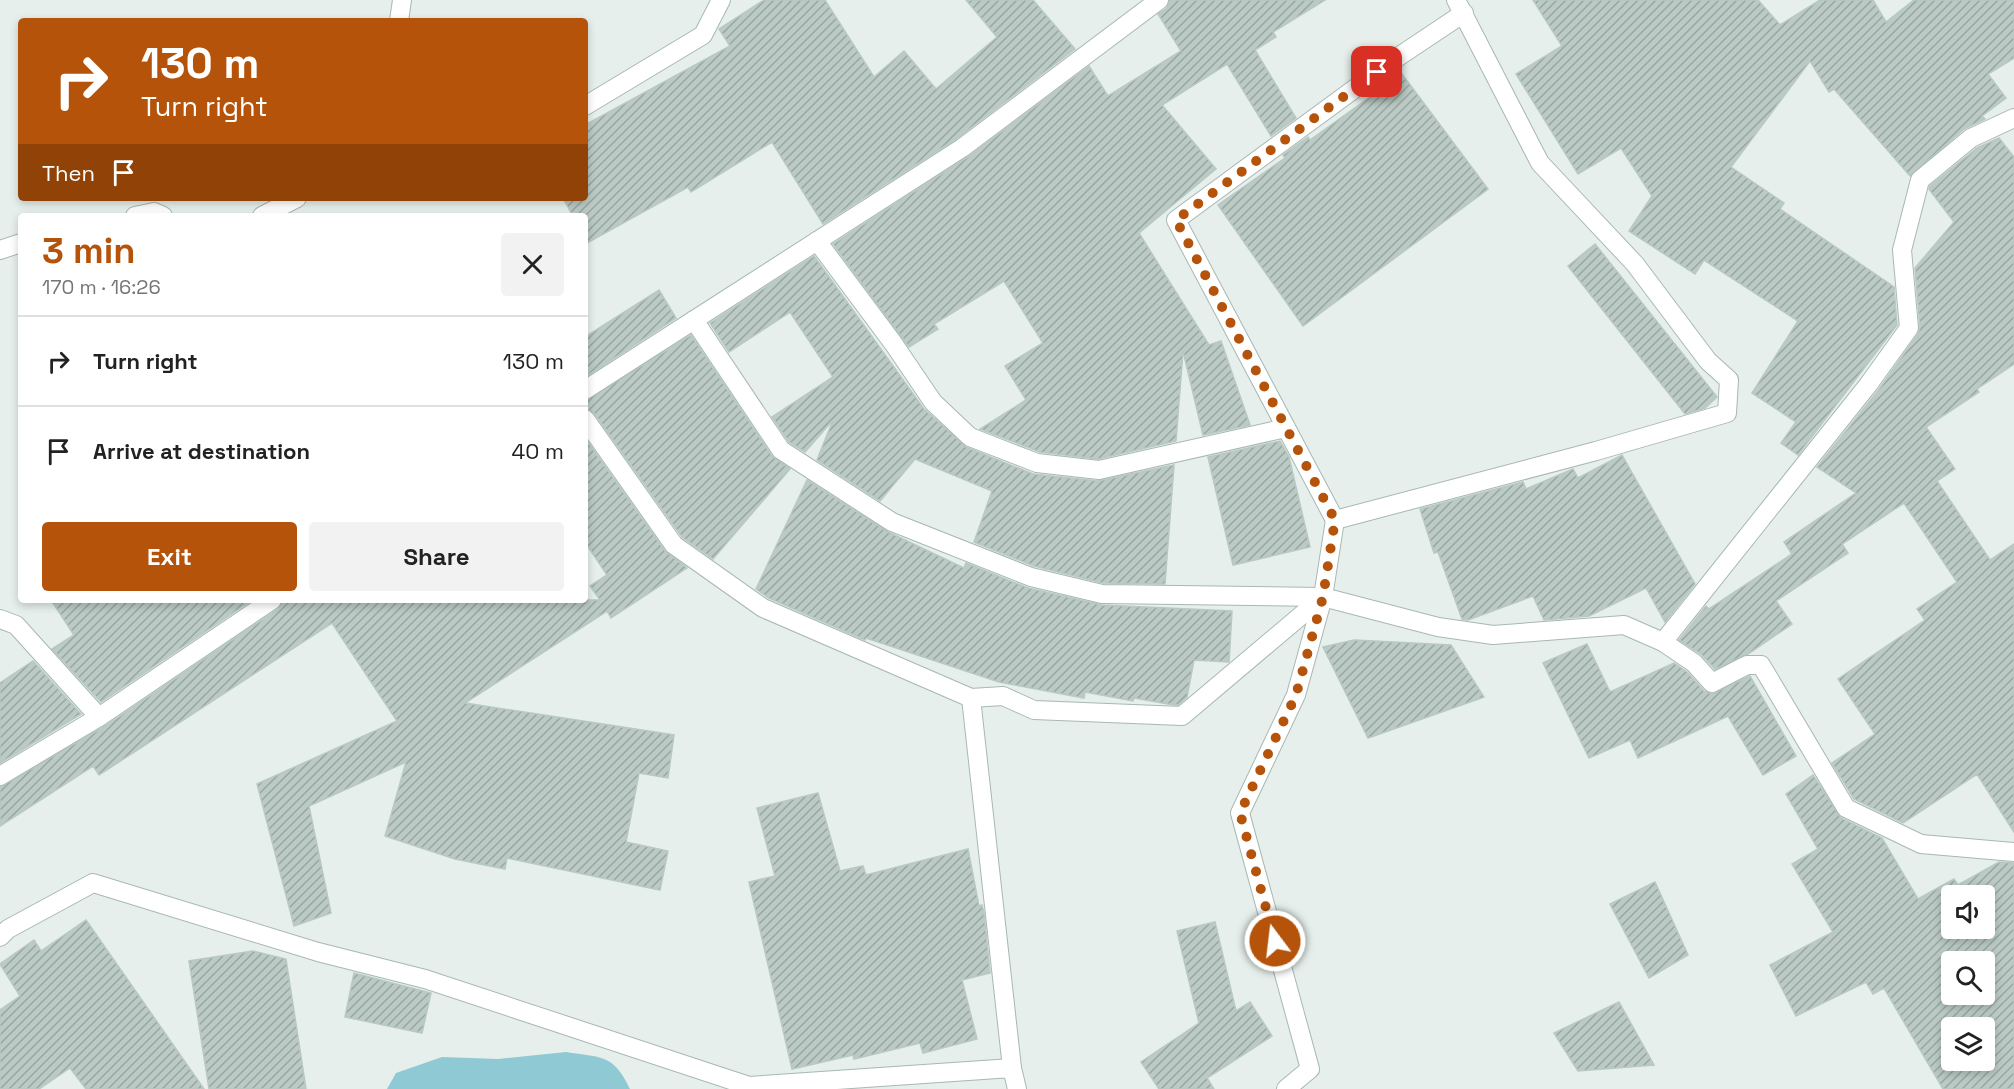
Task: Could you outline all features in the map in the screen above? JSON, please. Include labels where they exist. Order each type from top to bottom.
[{"type":"street","points":[[399,18],[402,0]]},
{"type":"street","points":[[588,104],[703,35],[721,0]]},
{"type":"street","points":[[588,388],[962,148],[1159,0]]},
{"type":"street","points":[[1286,1089],[1310,1069],[1240,813],[1296,695],[1323,597],[1335,520],[1176,220],[1395,59],[1460,7],[1540,163],[1635,264],[1708,361],[1729,380],[1727,413],[1596,451],[1335,520]]},
{"type":"street","points":[[1663,642],[1868,386],[1909,328],[1902,250],[1920,180],[1971,138],[2014,118]]},
{"type":"street","points":[[268,213],[291,201]]},
{"type":"street","points":[[817,241],[893,343],[933,402],[970,437],[1037,463],[1099,470],[1286,428]]},
{"type":"street","points":[[0,250],[18,244]]},
{"type":"street","points":[[694,320],[780,450],[892,522],[1030,577],[1102,594],[1323,597],[1438,627],[1493,635],[1624,625],[1663,642],[1694,663],[1712,683],[1747,665],[1761,665],[1846,808],[1921,844],[2014,852]]},
{"type":"street","points":[[588,423],[674,545],[763,608],[970,698],[1003,696],[1034,710],[1182,716],[1323,597]]},
{"type":"street","points":[[0,776],[99,717],[268,603]]},
{"type":"street","points":[[0,619],[16,625],[99,717]]},
{"type":"street","points":[[970,698],[1012,1068],[1017,1089]]},
{"type":"street","points":[[0,937],[8,929],[93,884],[318,952],[425,979],[749,1086],[1012,1068]]},
{"type":"water","points":[[566,1052],[597,1057],[612,1063],[624,1077],[630,1089],[387,1089],[396,1073],[442,1057],[498,1059]]},
{"type":"building","points":[[764,0],[825,0],[874,77],[904,51],[936,89],[997,37],[966,0],[1033,0],[1075,49],[956,139],[823,224],[772,142],[691,192],[688,187],[588,242],[588,213],[571,213],[565,201],[588,201],[588,123],[730,46],[719,29]]},
{"type":"building","points":[[1170,0],[1325,0],[1273,32],[1276,37],[1255,50],[1296,118],[1271,136],[1227,64],[1162,105],[1216,169],[1139,233],[1209,345],[1221,341],[1250,425],[1203,435],[1183,351],[1176,441],[1098,459],[1040,452],[980,429],[1026,400],[1005,366],[1043,343],[1004,281],[934,324],[938,329],[909,347],[833,244],[968,157],[1089,66],[1108,96],[1181,51],[1158,14],[1166,9]]},
{"type":"building","points":[[1533,0],[1758,0],[1780,25],[1820,0],[1873,0],[1886,22],[1914,0],[2014,0],[2014,58],[1988,74],[2006,98],[1982,116],[1985,119],[1964,129],[1910,176],[1834,89],[1829,92],[1810,61],[1731,167],[1784,203],[1780,209],[1894,287],[1897,325],[1798,455],[1781,443],[1796,422],[1752,393],[1798,321],[1704,260],[1695,274],[1629,231],[1652,196],[1621,148],[1578,174],[1516,74],[1562,46]]},
{"type":"building","points":[[1402,74],[1488,189],[1303,326],[1218,205],[1285,158],[1283,155],[1308,137],[1310,140]]},
{"type":"building","points":[[1999,138],[2014,157],[2014,364],[1977,389],[1979,392],[1926,427],[1955,469],[1937,481],[1990,560],[2014,544],[2014,832],[1977,774],[1903,823],[1854,799],[1832,763],[1875,734],[1838,679],[1925,620],[1917,609],[1957,582],[1904,503],[1842,544],[1848,553],[1776,601],[1792,624],[1748,654],[1715,669],[1701,654],[1679,640],[1706,606],[1709,609],[1792,554],[1784,542],[1856,493],[1817,467],[1877,392],[1918,334],[1920,327],[1915,268],[1954,222],[1929,189],[1930,186],[1977,148]]},
{"type":"building","points":[[1595,244],[1717,397],[1705,408],[1685,414],[1568,266]]},
{"type":"building","points":[[814,256],[924,409],[966,447],[1033,474],[1098,481],[1174,465],[1165,584],[1103,583],[1034,566],[974,542],[992,491],[915,459],[880,501],[817,460],[833,420],[805,452],[789,442],[772,417],[833,377],[790,312],[729,352],[710,323]]},
{"type":"building","points":[[659,290],[676,318],[588,375],[588,335]]},
{"type":"building","points":[[691,335],[772,456],[790,469],[713,559],[682,537],[594,413],[588,410],[588,399]]},
{"type":"building","points":[[1280,441],[1289,457],[1310,547],[1233,565],[1208,457]]},
{"type":"building","points":[[588,442],[665,551],[687,568],[611,618],[607,611],[465,703],[674,735],[668,778],[639,773],[626,842],[668,851],[660,890],[507,858],[505,869],[455,859],[385,836],[406,762],[309,806],[331,913],[294,926],[257,784],[397,721],[332,623],[99,775],[93,766],[0,826],[0,787],[105,726],[278,609],[281,603],[588,603],[588,600],[600,600],[590,586],[607,575],[588,546]]},
{"type":"building","points":[[1622,455],[1695,584],[1665,622],[1646,588],[1589,616],[1544,620],[1533,596],[1468,620],[1462,619],[1438,552],[1434,553],[1420,509],[1523,482],[1526,489],[1573,469],[1578,478]]},
{"type":"building","points":[[807,480],[888,532],[964,568],[966,563],[1028,588],[1102,605],[1232,611],[1229,662],[1194,660],[1187,697],[1178,705],[1134,698],[1133,701],[1085,692],[1084,698],[999,682],[866,638],[865,640],[769,598],[756,589]]},
{"type":"building","points":[[53,603],[248,603],[101,702],[52,649],[74,635]]},
{"type":"building","points":[[1354,640],[1451,645],[1484,697],[1368,738],[1323,647]]},
{"type":"building","points":[[1587,644],[1610,692],[1674,663],[1687,672],[1704,691],[1712,694],[1750,676],[1796,756],[1763,775],[1728,716],[1638,758],[1630,740],[1589,758],[1543,663]]},
{"type":"building","points":[[33,661],[81,714],[0,763],[0,683]]},
{"type":"building","points":[[1813,775],[1841,818],[1882,838],[1918,899],[1941,886],[1941,939],[1995,939],[1995,885],[1958,885],[1999,862],[2014,863],[2014,1089],[1943,1089],[1884,988],[1873,994],[1866,982],[1796,1016],[1770,965],[1833,932],[1792,864],[1818,849],[1786,794]]},
{"type":"building","points":[[818,793],[840,871],[863,866],[866,875],[968,849],[979,906],[982,905],[984,913],[990,973],[962,980],[977,1039],[923,1053],[920,1043],[854,1059],[853,1055],[792,1069],[749,882],[775,876],[757,808]]},
{"type":"building","points":[[1954,879],[1958,885],[1943,885]]},
{"type":"building","points":[[1655,882],[1688,955],[1649,978],[1610,904]]},
{"type":"building","points":[[86,920],[204,1089],[86,1089],[70,1068],[39,1089],[0,1089],[0,1010],[20,996],[0,964],[34,940],[41,951]]},
{"type":"building","points":[[1215,922],[1236,1011],[1250,1002],[1272,1036],[1207,1078],[1214,1089],[1159,1089],[1141,1062],[1199,1023],[1177,931]]},
{"type":"building","points":[[253,951],[286,959],[306,1089],[209,1089],[189,961]]},
{"type":"building","points":[[354,973],[431,993],[422,1033],[345,1017]]},
{"type":"building","points":[[1619,1002],[1654,1065],[1578,1071],[1554,1033]]},
{"type":"route","points":[[1275,941],[1240,813],[1296,695],[1323,597],[1335,520],[1176,220],[1377,72]]}]
